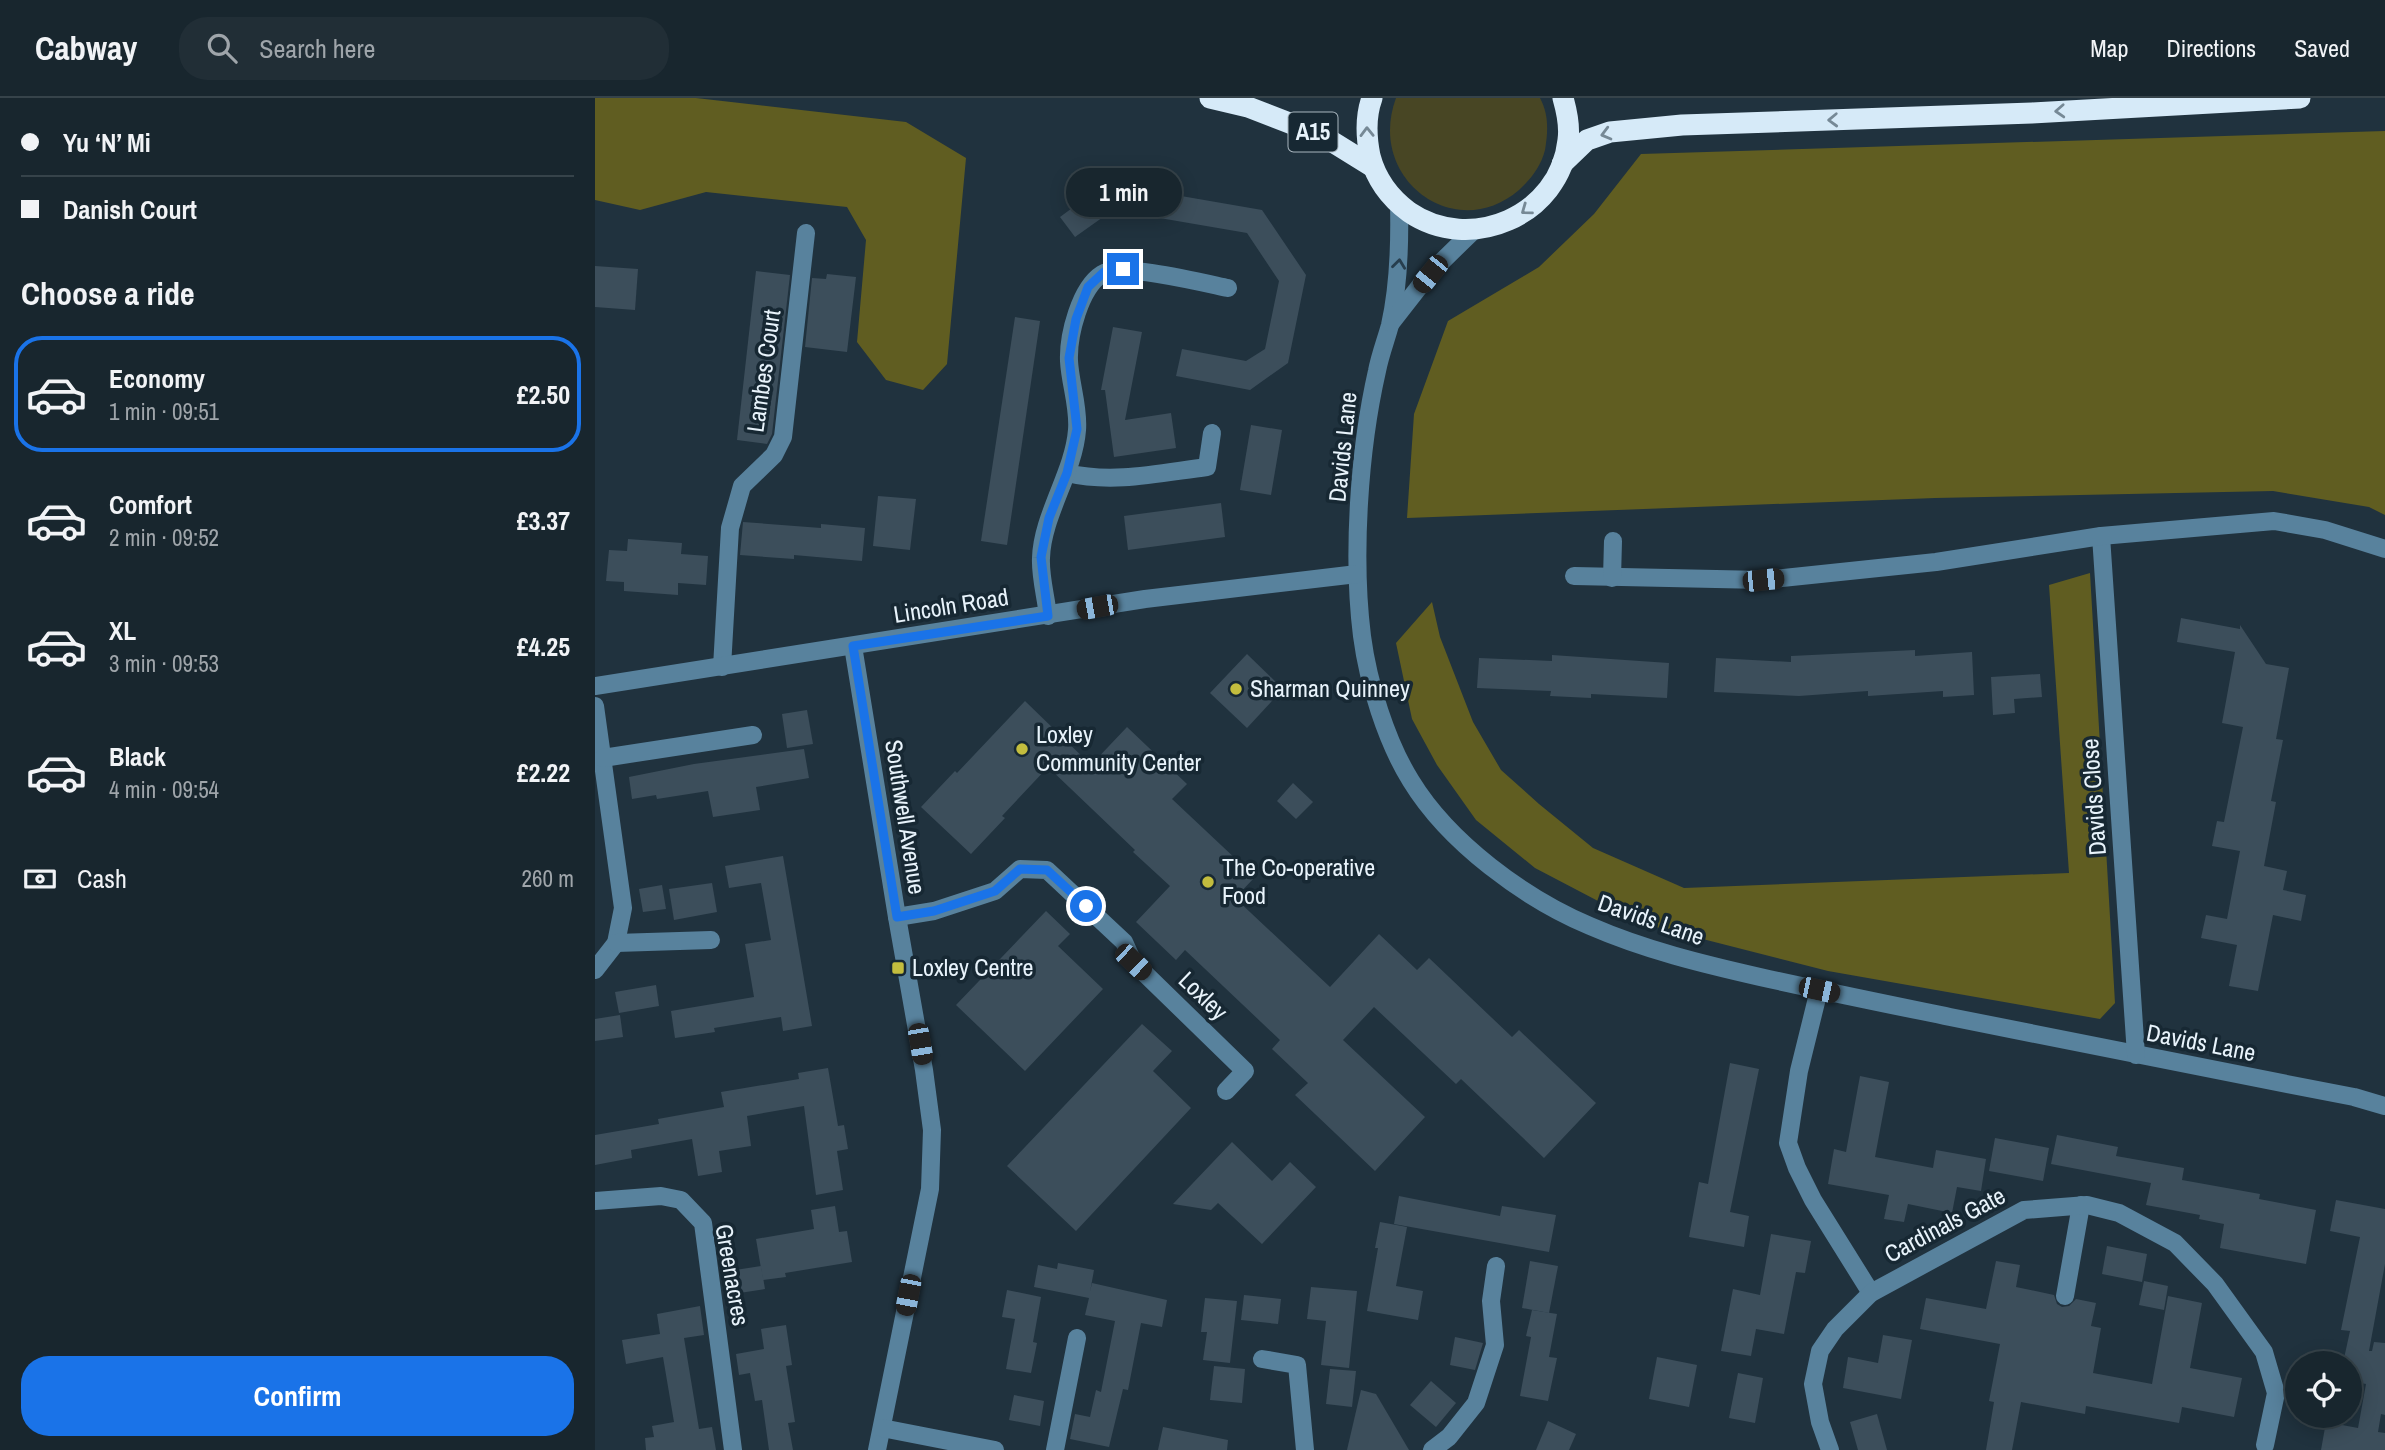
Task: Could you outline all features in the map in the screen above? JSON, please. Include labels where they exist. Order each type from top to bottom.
[{"type":"highway","name":"A15","points":[[1210,98],[1248,107],[1323,136],[1373,167]]},
{"type":"highway","points":[[1372,98],[1368,110],[1366,138],[1373,167],[1384,187],[1399,204],[1420,220],[1446,229],[1472,231],[1501,225],[1527,211],[1548,190],[1562,164],[1568,141],[1568,117],[1563,98]]},
{"type":"highway","points":[[1562,164],[1587,140],[1610,132],[1682,125],[2032,113],[2300,98]]},
{"type":"street","name":"Davids Lane","points":[[1399,204],[1400,254],[1391,323],[1376,372],[1363,462],[1357,574],[1362,640],[1376,698],[1389,736],[1411,781],[1441,820],[1490,866],[1543,901],[1588,925],[1687,960],[1819,990],[2385,1105]]},
{"type":"street","name":"Davids Lane","points":[[1391,323],[1430,274],[1472,231]]},
{"type":"street","name":"Lambes Court","points":[[722,667],[730,528],[742,485],[774,456],[783,437],[806,233]]},
{"type":"street","points":[[1048,616],[1041,557],[1049,518],[1067,473],[1077,429],[1069,358],[1076,319],[1088,287],[1104,272],[1123,269],[1228,288]]},
{"type":"street","points":[[1067,473],[1091,479],[1123,478],[1207,467],[1212,433]]},
{"type":"street","points":[[1574,576],[1763,580],[1935,562],[2101,536],[2274,521],[2325,530],[2385,549]]},
{"type":"street","name":"Davids Close","points":[[2101,536],[2136,1055]]},
{"type":"street","points":[[1612,578],[1613,541]]},
{"type":"street","name":"Lincoln Road","points":[[595,686],[1146,599],[1357,574]]},
{"type":"street","name":"Southwell Avenue","points":[[853,646],[932,1130],[930,1189],[877,1450]]},
{"type":"street","points":[[595,706],[623,908],[616,943],[595,970]]},
{"type":"street","points":[[603,758],[753,735]]},
{"type":"street","name":"Loxley","points":[[897,917],[934,911],[995,891],[1020,869],[1047,870],[1123,942],[1133,962],[1245,1071],[1226,1091]]},
{"type":"street","points":[[616,943],[711,940]]},
{"type":"street","name":"Cardinals Gate","points":[[1819,990],[1799,1071],[1788,1143],[1797,1168],[1814,1200],[1871,1293]]},
{"type":"street","name":"Greenacres","points":[[595,1201],[661,1196],[681,1200],[703,1223],[733,1450]]},
{"type":"street","points":[[2065,1296],[2081,1205]]},
{"type":"street","name":"Cardinals Gate","points":[[1829,1450],[1820,1422],[1814,1384],[1820,1351],[1835,1329],[1871,1293],[2024,1210],[2081,1205],[2119,1213],[2175,1243],[2215,1284],[2264,1352],[2276,1393],[2265,1446]]},
{"type":"street","points":[[1432,1450],[1449,1437],[1476,1403],[1495,1345],[1491,1301],[1496,1266]]},
{"type":"street","points":[[1055,1450],[1077,1338]]},
{"type":"street","points":[[1262,1359],[1297,1365],[1305,1450]]},
{"type":"street","points":[[882,1428],[995,1450]]},
{"type":"shaded area","points":[[595,98],[696,98],[906,122],[966,158],[947,364],[923,390],[886,380],[857,342],[866,240],[847,207],[706,192],[640,210],[595,200]]},
{"type":"shaded area","points":[[1396,98],[1540,98],[1545,111],[1547,130],[1541,161],[1519,190],[1494,205],[1469,210],[1444,206],[1422,195],[1405,177],[1394,154],[1390,127]]},
{"type":"shaded area","points":[[2385,131],[2385,515],[2369,507],[2273,491],[1935,498],[1407,518],[1414,414],[1448,321],[1539,267],[1594,214],[1641,154]]},
{"type":"shaded area","points":[[2090,573],[2115,1003],[2100,1019],[1828,971],[1640,923],[1535,868],[1476,820],[1437,765],[1412,719],[1396,643],[1432,602],[1440,637],[1473,722],[1501,770],[1593,848],[1684,888],[2069,873],[2049,585]]},
{"type":"building","points":[[1106,183],[1262,210],[1306,275],[1288,363],[1250,390],[1176,376],[1182,349],[1246,361],[1265,349],[1279,281],[1247,233],[1113,210],[1075,237],[1060,217]]},
{"type":"building","points":[[595,266],[638,269],[635,310],[595,307]]},
{"type":"building","points":[[756,271],[790,275],[772,434],[767,444],[737,440]]},
{"type":"building","points":[[827,274],[856,277],[847,352],[805,347],[812,278],[826,279]]},
{"type":"building","points":[[1015,317],[1040,321],[1007,545],[981,541]]},
{"type":"building","points":[[1113,327],[1142,332],[1125,420],[1171,413],[1176,448],[1114,457],[1105,390],[1101,390]]},
{"type":"building","points":[[1251,425],[1282,430],[1271,495],[1240,490]]},
{"type":"building","points":[[878,496],[916,499],[910,550],[873,546]]},
{"type":"building","points":[[1221,503],[1225,537],[1128,550],[1124,516]]},
{"type":"building","points":[[743,522],[821,528],[821,524],[865,528],[862,561],[794,555],[794,559],[740,555]]},
{"type":"building","points":[[628,539],[682,543],[681,554],[708,556],[706,585],[678,583],[678,595],[624,591],[624,582],[606,581],[609,550],[627,551]]},
{"type":"building","points":[[2181,618],[2240,629],[2240,625],[2266,664],[2289,668],[2276,739],[2283,740],[2271,801],[2276,802],[2264,866],[2287,871],[2283,890],[2306,895],[2301,921],[2273,915],[2258,991],[2229,986],[2237,945],[2201,938],[2206,915],[2227,919],[2240,851],[2212,846],[2217,821],[2224,822],[2243,727],[2222,723],[2235,652],[2177,642]]},
{"type":"building","points":[[1915,650],[1915,656],[1972,652],[1974,695],[1943,697],[1943,691],[1868,696],[1868,691],[1799,696],[1714,692],[1716,658],[1791,662],[1791,656]]},
{"type":"building","points":[[1247,654],[1283,689],[1247,728],[1210,693]]},
{"type":"building","points":[[1552,655],[1669,663],[1667,698],[1591,694],[1591,698],[1550,696],[1551,691],[1477,688],[1479,658],[1552,661]]},
{"type":"building","points":[[2040,674],[2042,697],[2014,699],[2015,713],[1993,715],[1991,677]]},
{"type":"building","points":[[1025,701],[1091,765],[1127,727],[1187,784],[1172,799],[1255,877],[1235,898],[1330,987],[1379,934],[1417,970],[1429,958],[1512,1037],[1519,1030],[1596,1103],[1544,1158],[1461,1079],[1456,1084],[1374,1007],[1343,1040],[1425,1117],[1375,1171],[1295,1095],[1308,1083],[1272,1049],[1280,1040],[1185,950],[1176,960],[1136,922],[1170,886],[1048,767],[971,854],[921,807]]},
{"type":"building","points":[[807,710],[813,744],[787,748],[782,714]]},
{"type":"building","points":[[804,749],[809,778],[756,787],[760,810],[713,817],[708,791],[657,799],[656,795],[632,799],[629,777],[694,764]]},
{"type":"building","points":[[1293,783],[1313,802],[1296,819],[1277,801]]},
{"type":"building","points":[[783,856],[812,1026],[783,1031],[781,1017],[714,1028],[715,1032],[675,1038],[671,1011],[754,997],[745,944],[771,940],[761,883],[729,888],[725,866]]},
{"type":"building","points":[[712,883],[717,912],[674,920],[669,889]]},
{"type":"building","points":[[662,885],[666,909],[643,912],[639,889]]},
{"type":"building","points":[[1046,911],[1070,934],[1058,946],[1103,989],[1025,1071],[956,1005]]},
{"type":"building","points":[[656,985],[659,1006],[619,1013],[615,992]]},
{"type":"building","points":[[620,1015],[623,1037],[595,1041],[595,1019]]},
{"type":"building","points":[[1142,1024],[1172,1051],[1153,1071],[1191,1108],[1076,1231],[1007,1166]]},
{"type":"building","points":[[1730,1063],[1759,1069],[1730,1212],[1749,1216],[1744,1247],[1689,1237],[1699,1182],[1708,1184]]},
{"type":"building","points":[[828,1068],[838,1126],[844,1125],[848,1149],[837,1151],[843,1190],[816,1195],[804,1106],[747,1116],[751,1146],[719,1151],[722,1172],[698,1176],[692,1139],[631,1150],[632,1158],[595,1165],[595,1135],[659,1124],[658,1119],[724,1107],[721,1092],[799,1079],[798,1073]]},
{"type":"building","points":[[1860,1076],[1889,1082],[1875,1157],[1933,1168],[1936,1150],[1986,1159],[1981,1191],[1957,1187],[1952,1213],[1908,1204],[1904,1222],[1884,1219],[1889,1195],[1828,1184],[1834,1149],[1846,1152]]},
{"type":"building","points":[[2057,1135],[2118,1147],[2116,1156],[2184,1168],[2182,1180],[2260,1194],[2259,1199],[2316,1210],[2306,1264],[2220,1248],[2224,1224],[2199,1219],[2200,1215],[2146,1205],[2151,1183],[2051,1164]]},
{"type":"building","points":[[1995,1138],[2049,1148],[2043,1181],[1989,1171]]},
{"type":"building","points":[[1232,1142],[1272,1181],[1290,1162],[1316,1187],[1262,1244],[1218,1203],[1211,1210],[1173,1204]]},
{"type":"building","points":[[1399,1196],[1500,1216],[1502,1206],[1556,1215],[1549,1252],[1394,1224]]},
{"type":"building","points":[[2336,1200],[2385,1209],[2385,1264],[2369,1351],[2372,1351],[2374,1342],[2385,1343],[2385,1415],[2381,1414],[2378,1432],[2385,1433],[2385,1450],[2321,1450],[2325,1428],[2362,1428],[2366,1384],[2362,1383],[2362,1351],[2346,1351],[2350,1331],[2341,1330],[2360,1237],[2330,1231]]},
{"type":"building","points":[[835,1206],[839,1232],[847,1231],[852,1262],[785,1273],[786,1277],[763,1280],[756,1239],[814,1229],[811,1210]]},
{"type":"building","points":[[1380,1222],[1407,1227],[1396,1286],[1423,1291],[1418,1320],[1367,1311]]},
{"type":"building","points":[[1771,1234],[1811,1241],[1805,1273],[1796,1272],[1784,1334],[1756,1329],[1751,1356],[1721,1351],[1733,1289],[1760,1295]]},
{"type":"building","points":[[2107,1246],[2147,1254],[2142,1282],[2102,1274]]},
{"type":"building","points":[[1530,1261],[1558,1266],[1549,1313],[1522,1308]]},
{"type":"building","points":[[1996,1261],[2020,1265],[2016,1287],[2054,1295],[2057,1304],[2062,1307],[2069,1306],[2076,1299],[2096,1303],[2091,1326],[2101,1328],[2093,1373],[2152,1384],[2168,1296],[2202,1303],[2190,1368],[2242,1378],[2234,1417],[2182,1407],[2179,1423],[2086,1406],[2085,1414],[2021,1402],[2012,1450],[1986,1450],[1994,1402],[1989,1401],[2000,1344],[1920,1329],[1926,1298],[1986,1309]]},
{"type":"building","points":[[1058,1263],[1094,1270],[1090,1292],[1092,1283],[1167,1300],[1162,1327],[1141,1323],[1128,1390],[1123,1389],[1109,1447],[1070,1439],[1075,1414],[1090,1417],[1096,1390],[1101,1392],[1115,1321],[1085,1315],[1089,1298],[1034,1287],[1038,1265],[1057,1269]]},
{"type":"building","points":[[761,1266],[765,1289],[733,1294],[729,1271]]},
{"type":"building","points":[[2144,1281],[2168,1286],[2164,1310],[2139,1305]]},
{"type":"building","points":[[1311,1287],[1357,1291],[1349,1368],[1321,1365],[1326,1321],[1307,1319]]},
{"type":"building","points":[[1007,1290],[1041,1297],[1031,1373],[1006,1369],[1015,1319],[1002,1317]]},
{"type":"building","points":[[1244,1295],[1281,1299],[1278,1324],[1241,1320]]},
{"type":"building","points":[[1205,1298],[1237,1301],[1230,1363],[1203,1360],[1207,1332],[1201,1332]]},
{"type":"building","points":[[700,1306],[704,1335],[684,1338],[699,1429],[712,1427],[716,1450],[646,1450],[645,1438],[654,1437],[652,1426],[674,1422],[663,1357],[626,1364],[622,1340],[660,1334],[657,1314]]},
{"type":"building","points":[[1532,1310],[1557,1314],[1549,1357],[1557,1358],[1548,1401],[1520,1396],[1531,1337],[1526,1336]]},
{"type":"building","points":[[786,1325],[792,1365],[786,1366],[795,1422],[788,1423],[793,1450],[769,1450],[762,1400],[755,1401],[750,1373],[739,1375],[736,1354],[764,1349],[761,1329]]},
{"type":"building","points":[[1883,1335],[1912,1340],[1901,1399],[1843,1388],[1848,1357],[1878,1363]]},
{"type":"building","points":[[1455,1337],[1483,1343],[1475,1370],[1450,1365]]},
{"type":"building","points":[[1657,1357],[1697,1365],[1689,1407],[1649,1399]]},
{"type":"building","points":[[1214,1366],[1245,1369],[1242,1403],[1210,1400]]},
{"type":"building","points":[[1330,1369],[1356,1371],[1352,1407],[1326,1404]]},
{"type":"building","points":[[1738,1373],[1763,1378],[1755,1423],[1729,1418]]},
{"type":"building","points":[[1431,1381],[1456,1403],[1436,1427],[1410,1405]]},
{"type":"building","points":[[1361,1390],[1376,1394],[1409,1450],[1347,1450]]},
{"type":"building","points":[[1014,1395],[1044,1401],[1040,1426],[1009,1420]]},
{"type":"building","points":[[1877,1414],[1887,1450],[1858,1450],[1850,1422]]},
{"type":"building","points":[[1548,1421],[1576,1434],[1569,1450],[1536,1450]]},
{"type":"building","points":[[1163,1427],[1228,1440],[1227,1450],[1158,1450]]},
{"type":"place","name":"Sharman Quinney","points":[[1236,689]]},
{"type":"place","name":"Loxley Community Center","points":[[1022,749]]},
{"type":"place","name":"The Co-operative Food","points":[[1208,882]]},
{"type":"place","name":"Loxley Centre","points":[[898,968]]},
{"type":"route","points":[[1086,906],[1047,870],[1020,869],[995,891],[934,911],[897,917],[853,646],[1048,616],[1041,557],[1049,518],[1067,473],[1077,429],[1069,358],[1076,319],[1088,287],[1104,272],[1123,269]]}]
